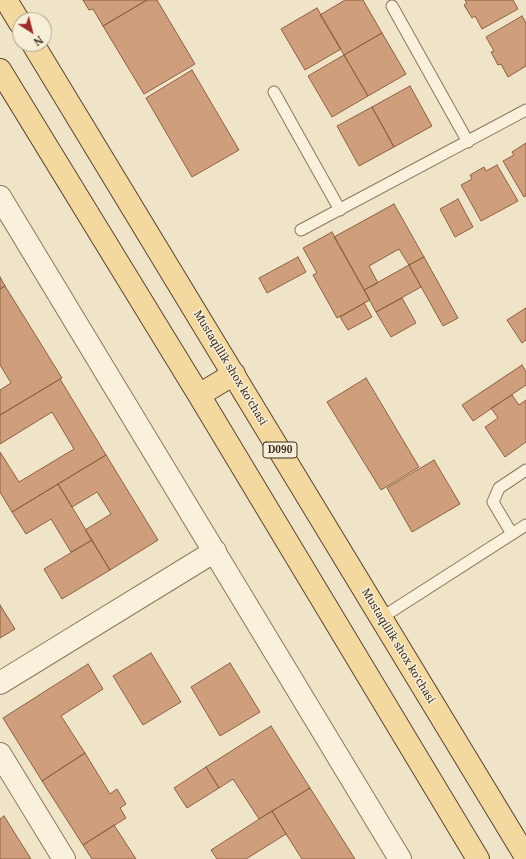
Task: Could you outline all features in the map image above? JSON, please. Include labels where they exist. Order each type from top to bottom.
[{"type":"main road","points":[[6,0],[13,12]]},
{"type":"main road","name":"Mustaqillik shox ko'chasi","points":[[38,52],[526,858]]},
{"type":"main road","points":[[0,70],[199,395],[478,859]]},
{"type":"main road","points":[[199,395],[234,374]]},
{"type":"street","points":[[0,197],[400,859]]},
{"type":"street","points":[[0,683],[215,551]]},
{"type":"street","points":[[0,754],[64,859]]},
{"type":"lane","points":[[392,6],[468,142]]},
{"type":"lane","points":[[274,92],[340,210]]},
{"type":"lane","points":[[301,230],[526,110]]},
{"type":"lane","points":[[512,534],[493,502],[499,488],[526,470]]},
{"type":"lane","points":[[381,618],[526,525]]},
{"type":"building","points":[[83,0],[147,0],[103,26],[93,9],[89,10]]},
{"type":"building","points":[[147,0],[157,0],[195,64],[144,94],[103,26]]},
{"type":"building","points":[[345,0],[363,0],[382,33],[344,55],[320,15]]},
{"type":"building","points":[[465,0],[513,0],[518,9],[482,29],[475,16],[472,18],[464,5],[467,3]]},
{"type":"building","points":[[317,8],[341,49],[305,70],[281,29]]},
{"type":"building","points":[[522,16],[526,23],[526,66],[508,77],[501,64],[498,65],[491,52],[494,51],[486,37]]},
{"type":"building","points":[[382,33],[406,74],[368,96],[344,55]]},
{"type":"building","points":[[344,55],[368,96],[332,117],[308,76]]},
{"type":"building","points":[[192,70],[239,150],[192,177],[146,98]]},
{"type":"building","points":[[410,86],[432,126],[394,147],[372,107]]},
{"type":"building","points":[[372,107],[394,147],[359,166],[337,126]]},
{"type":"building","points":[[526,143],[526,196],[524,197],[503,161],[514,155],[512,152]]},
{"type":"building","points":[[497,165],[518,201],[481,221],[461,185],[472,179],[470,175],[484,167],[486,171]]},
{"type":"building","points":[[458,199],[473,227],[455,237],[440,209]]},
{"type":"building","points":[[394,204],[424,257],[409,265],[399,249],[369,266],[378,283],[364,290],[334,237]]},
{"type":"building","points":[[332,232],[370,300],[337,318],[313,275],[317,273],[303,248]]},
{"type":"building","points":[[298,257],[306,272],[267,293],[259,278]]},
{"type":"building","points":[[424,257],[458,318],[443,326],[409,265]]},
{"type":"building","points":[[409,265],[421,287],[376,312],[364,290]]},
{"type":"building","points":[[0,277],[5,286],[0,289]]},
{"type":"building","points":[[5,286],[62,378],[0,415],[0,390],[11,383],[0,365],[0,289]]},
{"type":"building","points":[[402,298],[416,323],[391,337],[376,312]]},
{"type":"building","points":[[364,303],[372,317],[348,330],[340,317]]},
{"type":"building","points":[[526,308],[526,340],[522,343],[507,320]]},
{"type":"building","points":[[522,365],[526,372],[526,385],[473,421],[462,405]]},
{"type":"building","points":[[366,378],[419,467],[381,490],[327,402]]},
{"type":"building","points":[[60,379],[106,455],[12,512],[0,492],[0,452],[19,482],[74,449],[52,412],[0,444],[0,415]]},
{"type":"building","points":[[512,395],[519,405],[526,400],[526,442],[505,457],[485,427],[498,418],[491,408]]},
{"type":"building","points":[[106,455],[158,540],[110,570],[85,530],[111,514],[97,492],[72,507],[58,484]]},
{"type":"building","points":[[434,460],[460,504],[412,532],[387,488]]},
{"type":"building","points":[[58,484],[92,540],[71,552],[51,519],[26,534],[12,512]]},
{"type":"building","points":[[92,540],[110,570],[62,599],[44,569]]},
{"type":"building","points":[[0,605],[15,629],[0,638]]},
{"type":"building","points":[[151,653],[181,702],[143,725],[113,676]]},
{"type":"building","points":[[230,663],[260,712],[220,736],[191,687]]},
{"type":"building","points":[[88,664],[103,689],[61,716],[85,753],[42,781],[3,718]]},
{"type":"building","points":[[271,726],[310,788],[259,819],[233,779],[219,788],[206,767]]},
{"type":"building","points":[[85,753],[110,794],[117,789],[126,804],[120,808],[126,818],[83,845],[42,781]]},
{"type":"building","points":[[206,767],[219,788],[187,808],[174,788]]},
{"type":"building","points":[[310,788],[355,859],[302,859],[286,834],[272,811]]},
{"type":"building","points":[[272,811],[286,834],[246,859],[217,859],[211,850]]},
{"type":"building","points":[[4,816],[31,859],[0,859],[0,819]]},
{"type":"building","points":[[114,825],[136,859],[92,859],[83,845]]}]
